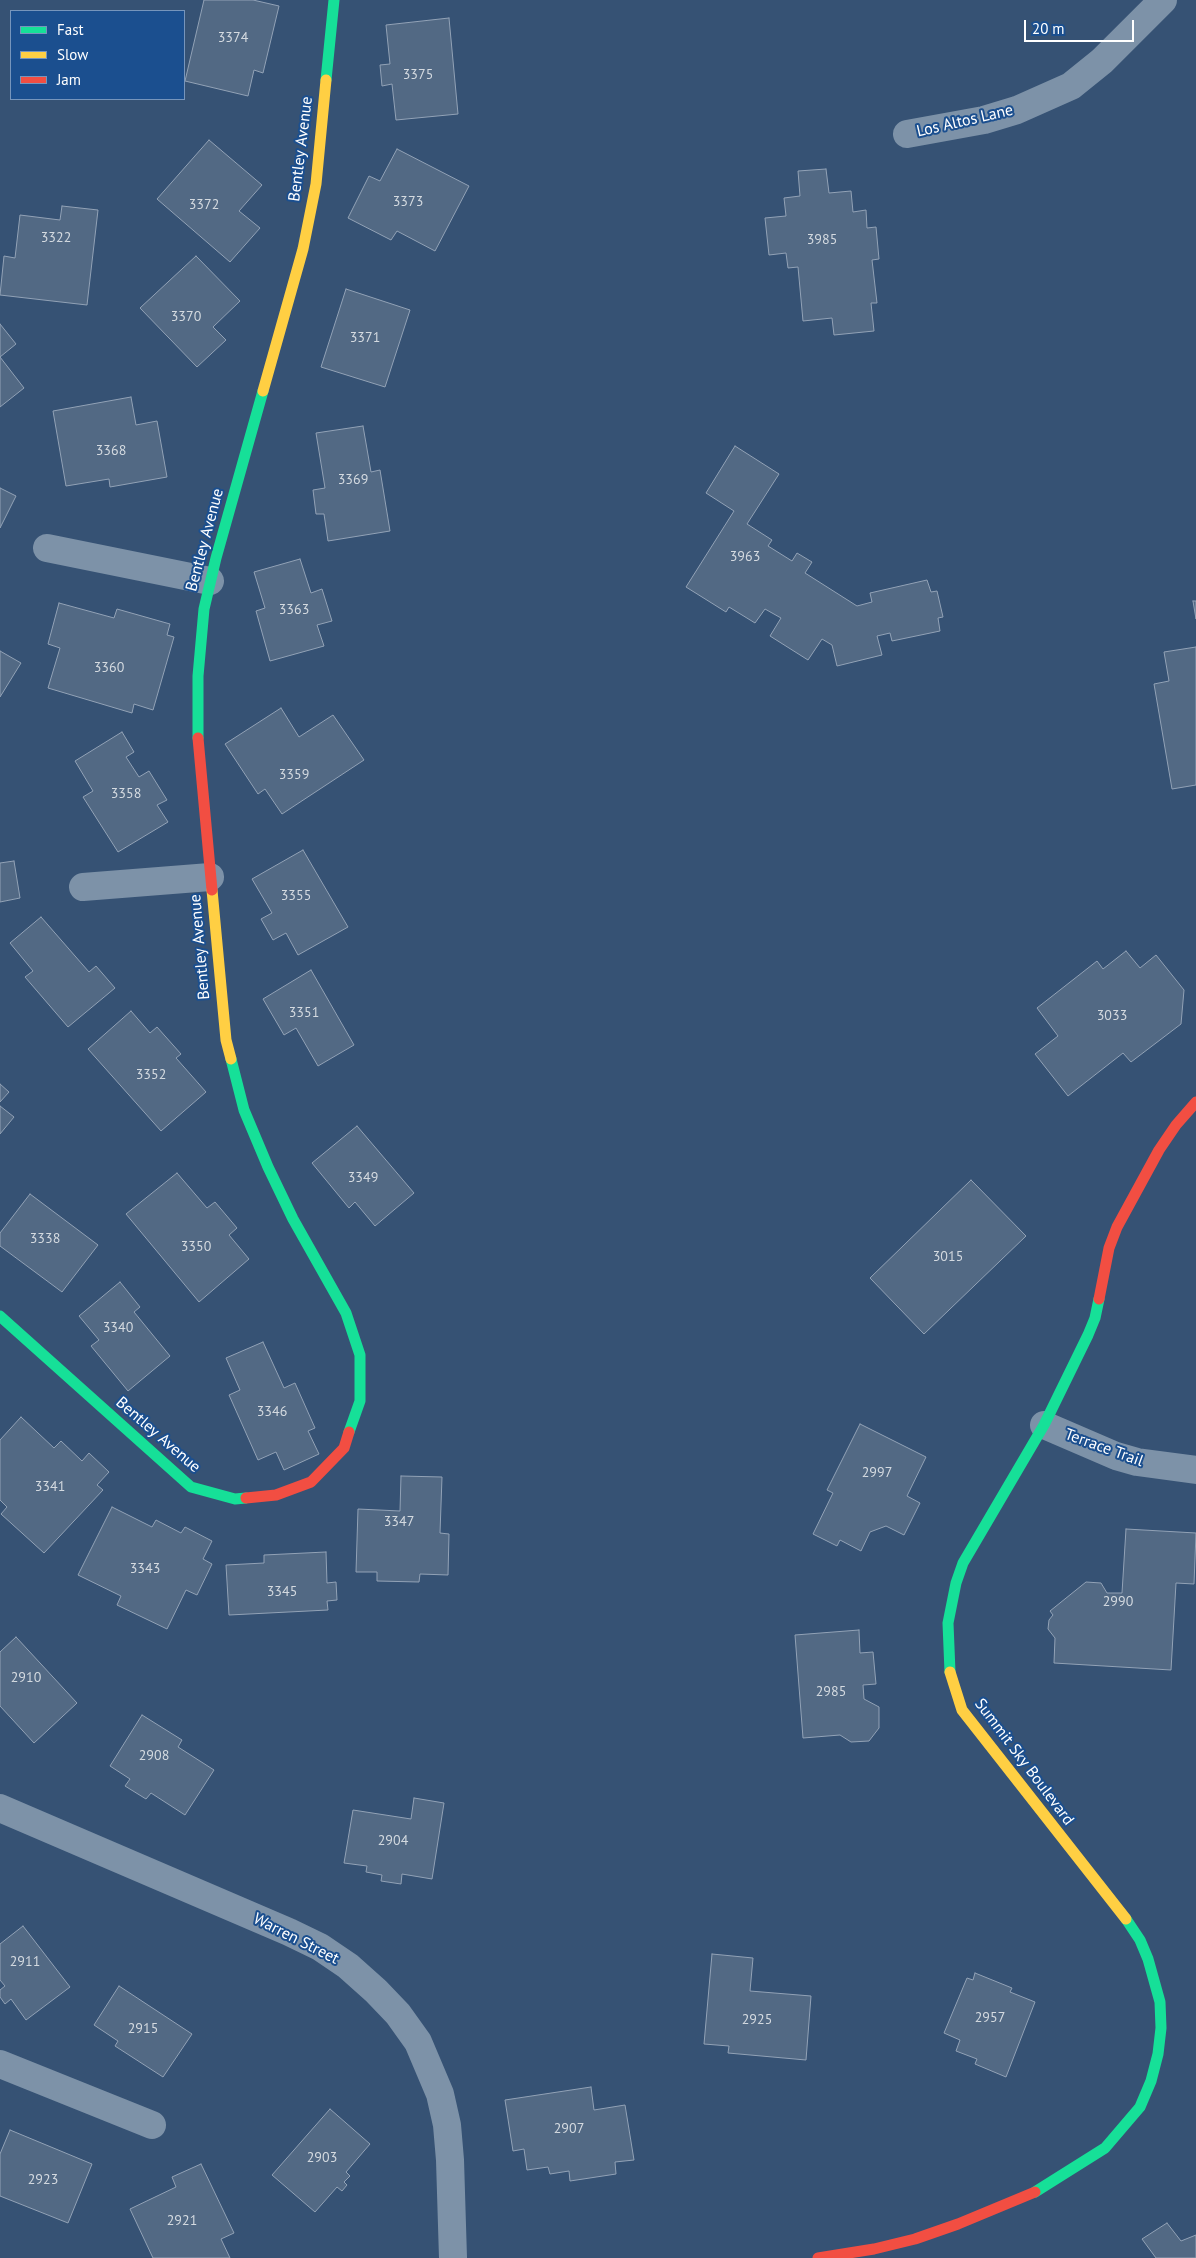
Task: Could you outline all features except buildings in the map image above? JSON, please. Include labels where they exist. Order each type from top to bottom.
[{"type":"street","name":"Bentley Avenue","points":[[0,1316],[160,1461],[192,1487],[235,1499],[276,1495],[310,1482],[344,1448],[360,1401],[360,1355],[346,1313],[293,1219],[268,1167],[244,1110],[226,1040],[198,745],[198,676],[204,608],[303,249],[316,184],[334,0]]},
{"type":"street","name":"Los Altos Lane","points":[[907,134],[984,120],[1017,110],[1071,86],[1102,61],[1163,0]]},
{"type":"street","points":[[47,548],[210,581]]},
{"type":"street","points":[[83,887],[210,877]]},
{"type":"street","name":"Summit Sky Boulevard","points":[[818,2258],[874,2249],[915,2239],[966,2221],[1035,2192],[1071,2172],[1105,2148],[1125,2127],[1140,2107],[1151,2081],[1158,2054],[1160,2002],[1155,1979],[1140,1940],[1128,1922],[974,1728],[962,1710],[949,1669],[948,1623],[963,1563],[1044,1425],[1080,1355],[1092,1327],[1109,1248],[1117,1227],[1159,1150],[1176,1125],[1196,1102]]},
{"type":"street","name":"Terrace Trail","points":[[1044,1425],[1116,1456],[1136,1462],[1196,1470]]},
{"type":"street","name":"Warren Street","points":[[0,1808],[289,1932],[320,1948],[348,1966],[376,1991],[398,2014],[418,2042],[440,2094],[447,2125],[450,2160],[453,2258]]},
{"type":"street","points":[[0,2064],[152,2125]]},
{"type":"traffic: fast","points":[[326,80],[334,0]]},
{"type":"traffic: fast","points":[[198,738],[198,676],[204,609],[216,558],[263,391]]},
{"type":"traffic: fast","points":[[231,1059],[244,1110],[268,1167],[293,1219],[346,1313],[360,1355],[360,1401],[349,1432]]},
{"type":"traffic: fast","points":[[950,1672],[948,1623],[956,1583],[963,1563],[1044,1425],[1088,1335],[1095,1318],[1099,1299]]},
{"type":"traffic: fast","points":[[0,1316],[191,1487],[235,1499],[246,1498]]},
{"type":"traffic: fast","points":[[1035,2192],[1105,2148],[1140,2107],[1151,2081],[1158,2054],[1161,2028],[1160,2002],[1148,1959],[1140,1940],[1126,1919]]},
{"type":"traffic: slow","points":[[263,391],[303,249],[316,184],[326,80]]},
{"type":"traffic: slow","points":[[212,890],[226,1040],[231,1059]]},
{"type":"traffic: slow","points":[[950,1672],[962,1710],[1126,1919]]},
{"type":"traffic: jam","points":[[198,738],[212,890]]},
{"type":"traffic: jam","points":[[1099,1299],[1109,1248],[1117,1227],[1159,1150],[1176,1125],[1196,1102]]},
{"type":"traffic: jam","points":[[246,1498],[276,1495],[311,1482],[344,1448],[349,1432]]},
{"type":"traffic: jam","points":[[818,2258],[874,2249],[915,2239],[958,2224],[1035,2192]]}]
